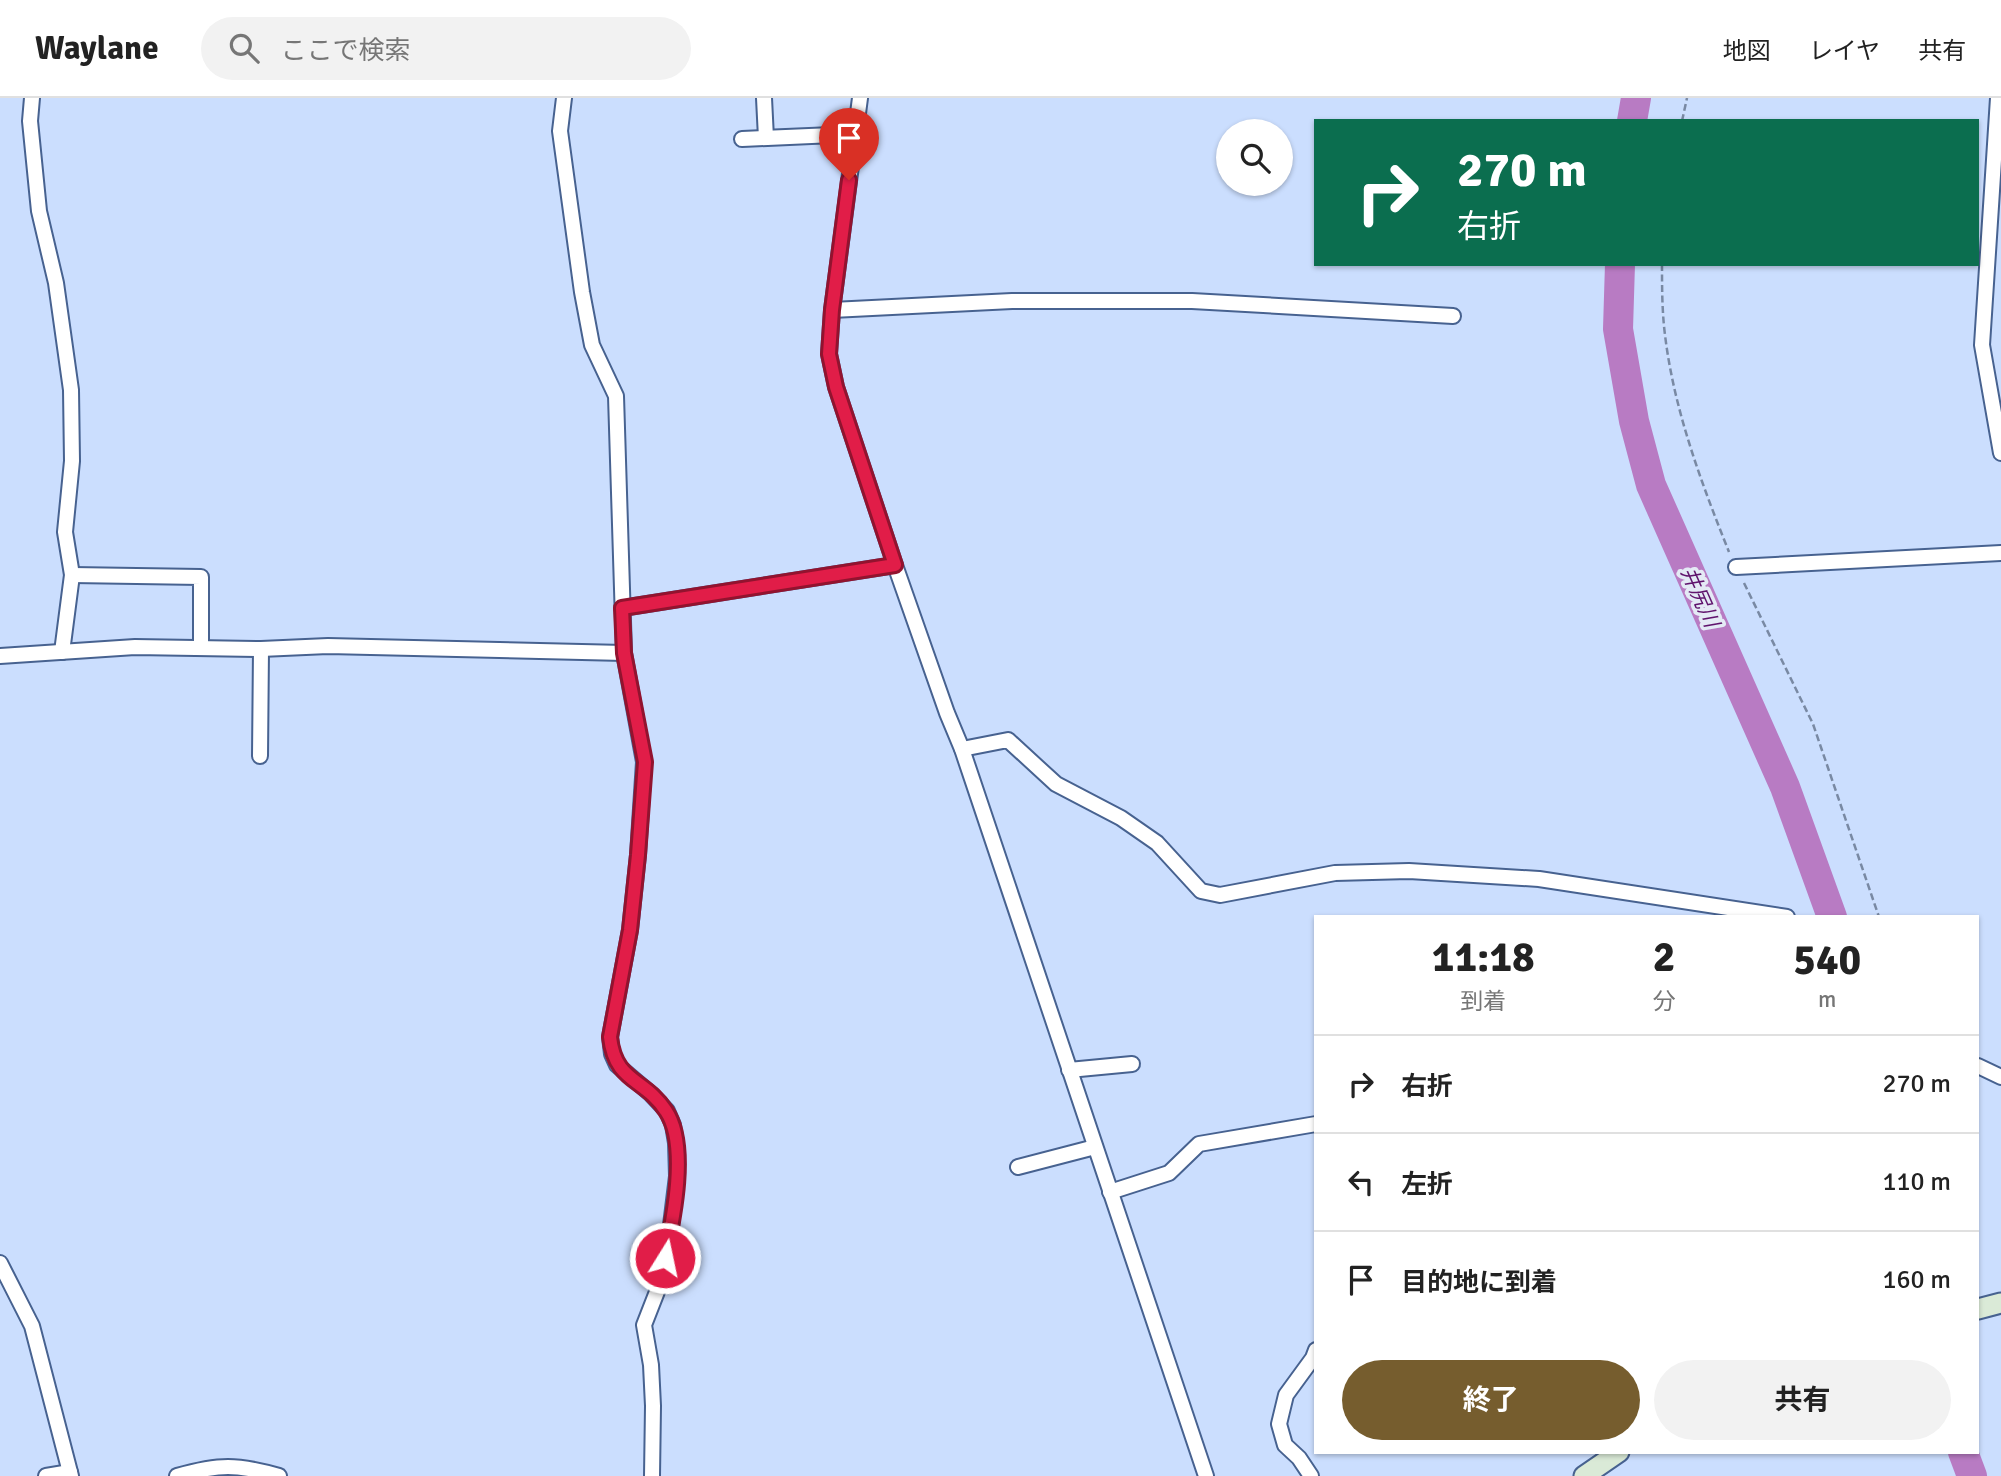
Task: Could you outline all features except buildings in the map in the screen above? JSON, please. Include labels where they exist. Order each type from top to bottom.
[{"type":"main road","points":[[1979,1309],[2001,1303]]},
{"type":"main road","points":[[1584,1476],[1616,1454]]},
{"type":"street","points":[[32,98],[30,121],[39,211],[56,283],[71,390],[72,461],[65,532],[72,575],[62,652]]},
{"type":"street","points":[[564,98],[560,131],[582,292],[592,345],[616,396],[624,653],[645,762],[630,930],[610,1037],[612,1054],[617,1065],[667,1111],[676,1143],[677,1175],[670,1233],[660,1284],[644,1325],[652,1392],[652,1476]]},
{"type":"street","points":[[764,98],[766,138]]},
{"type":"street","points":[[860,98],[832,310],[829,354],[836,387],[895,565],[962,749],[1206,1476]]},
{"type":"street","points":[[1998,98],[1982,345],[2001,453]]},
{"type":"street","points":[[742,139],[856,134]]},
{"type":"street","points":[[832,310],[1013,301],[1192,301],[1453,316]]},
{"type":"street","points":[[1735,567],[2001,553]]},
{"type":"street","points":[[622,608],[895,565]]},
{"type":"street","points":[[72,575],[201,577],[201,648]]},
{"type":"street","points":[[0,656],[135,647],[261,649],[328,646],[624,653]]},
{"type":"street","points":[[260,756],[261,649]]},
{"type":"street","points":[[962,749],[1008,740],[1056,784],[1121,818],[1157,843],[1201,891],[1220,895],[1335,873],[1409,871],[1539,879],[1774,915]]},
{"type":"street","points":[[1069,1070],[1132,1064]]},
{"type":"street","points":[[1979,1066],[2001,1077]]},
{"type":"street","points":[[1110,1192],[1169,1173],[1199,1144],[1314,1124]]},
{"type":"street","points":[[1018,1167],[1095,1147]]},
{"type":"street","points":[[0,1263],[32,1326],[70,1474],[46,1476]]},
{"type":"street","points":[[1311,1476],[1286,1445],[1279,1424],[1286,1395],[1314,1355]]},
{"type":"street","points":[[177,1476],[204,1468],[230,1465],[279,1476]]},
{"type":"path","points":[[1682,119],[1687,98]]},
{"type":"path","points":[[1662,266],[1665,336],[1683,425],[1702,485],[1735,567],[1813,724],[1878,915]]},
{"type":"waterway","name":"井尻川","points":[[1632,119],[1636,98]]},
{"type":"waterway","name":"井尻川","points":[[1620,266],[1618,329],[1634,421],[1651,485],[1785,787],[1831,915]]},
{"type":"waterway","name":"井尻川","points":[[1964,1454],[1972,1476]]},
{"type":"route","points":[[665,1258],[677,1175],[673,1125],[667,1111],[617,1065],[612,1054],[610,1037],[630,930],[645,762],[624,653],[622,608],[895,565],[836,387],[829,354],[849,180]]}]
